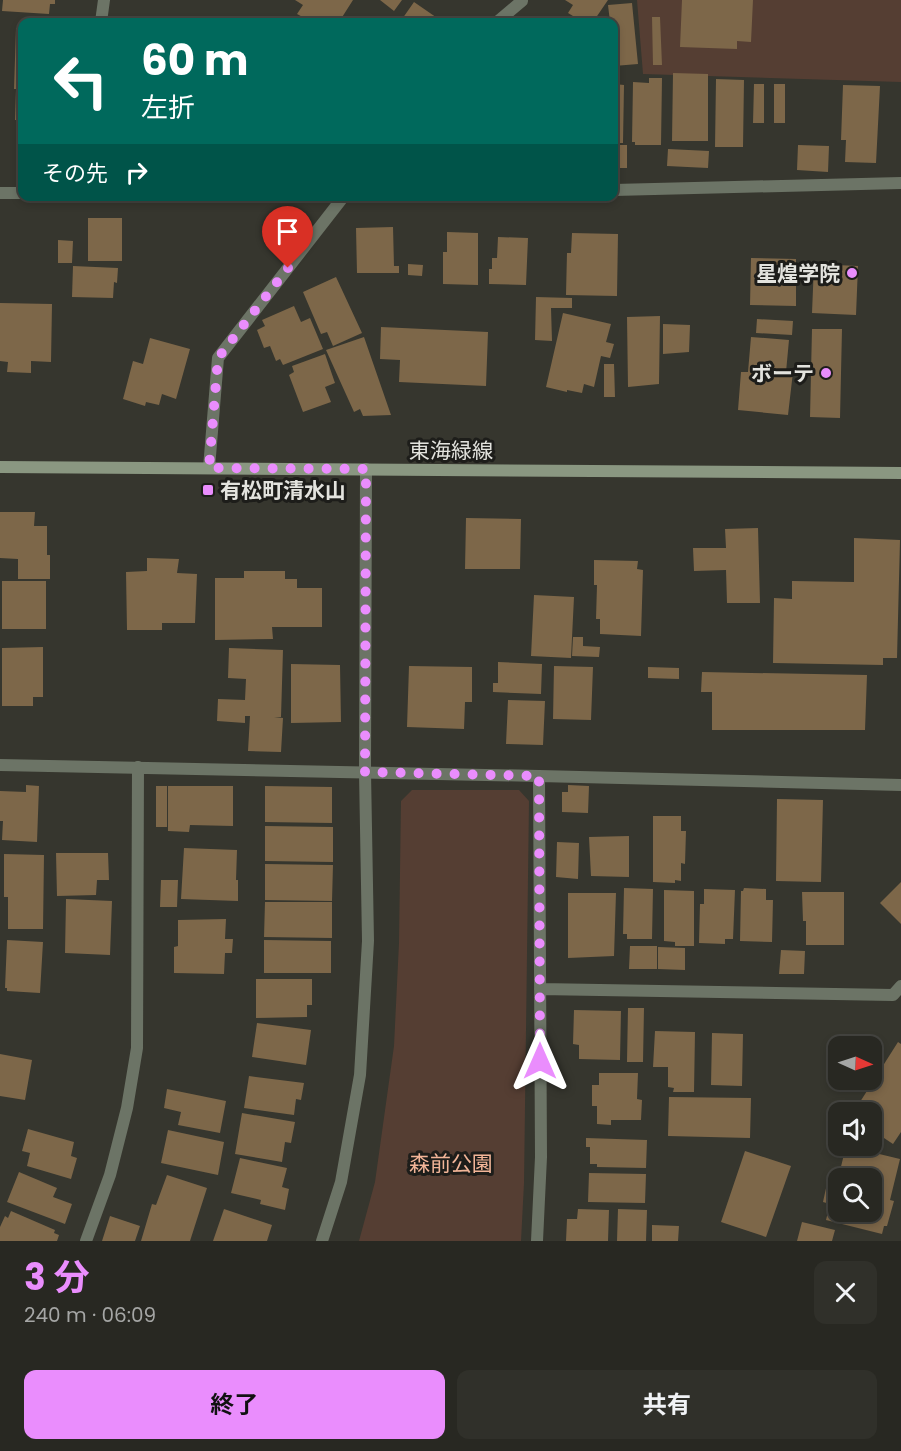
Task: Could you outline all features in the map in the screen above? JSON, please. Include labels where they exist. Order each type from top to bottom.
[{"type":"main road","name":"東海緑線","points":[[0,467],[901,473]]},
{"type":"street","points":[[102,18],[104,0]]},
{"type":"street","points":[[502,18],[522,0]]},
{"type":"street","points":[[618,190],[901,183]]},
{"type":"street","points":[[0,193],[18,193]]},
{"type":"street","points":[[209,468],[218,358],[340,201]]},
{"type":"street","points":[[322,1241],[341,1182],[360,1075],[368,941],[365,772],[366,469]]},
{"type":"street","points":[[0,765],[901,785]]},
{"type":"street","points":[[86,1241],[110,1175],[124,1119],[137,1048],[138,767]]},
{"type":"street","points":[[537,1241],[541,1156],[539,776]]},
{"type":"street","points":[[540,989],[892,995],[901,986]]},
{"type":"green space","points":[[637,0],[901,0],[901,82],[643,74]]},
{"type":"green space","name":"森前公園","points":[[412,790],[519,790],[529,801],[524,1183],[521,1241],[359,1241],[375,1182],[394,1046],[399,943],[401,801]]},
{"type":"building","points":[[3,0],[55,0],[55,4],[50,4],[49,14],[2,11]]},
{"type":"building","points":[[295,0],[353,0],[342,18],[304,18],[297,14],[303,5]]},
{"type":"building","points":[[380,0],[402,0],[394,11]]},
{"type":"building","points":[[565,0],[608,0],[596,18],[576,18],[568,13],[573,5]]},
{"type":"building","points":[[682,0],[753,0],[751,42],[737,41],[737,49],[680,47]]},
{"type":"building","points":[[414,2],[437,18],[403,18]]},
{"type":"building","points":[[632,3],[638,64],[618,66],[618,18],[610,18],[608,5]]},
{"type":"building","points":[[652,17],[660,17],[662,65],[653,65]]},
{"type":"building","points":[[16,28],[18,28],[18,120],[15,120],[16,89],[14,89]]},
{"type":"building","points":[[673,73],[708,74],[708,141],[672,141]]},
{"type":"building","points":[[649,78],[662,78],[661,145],[635,145],[635,142],[632,142],[633,82],[649,83]]},
{"type":"building","points":[[716,79],[744,80],[743,147],[715,147]]},
{"type":"building","points":[[618,84],[624,85],[623,143],[618,143]]},
{"type":"building","points":[[754,84],[764,84],[764,123],[753,123]]},
{"type":"building","points":[[774,84],[785,84],[785,123],[774,123]]},
{"type":"building","points":[[843,85],[880,86],[876,163],[845,162],[846,140],[841,140]]},
{"type":"building","points":[[618,145],[627,145],[627,168],[618,168]]},
{"type":"building","points":[[798,145],[829,146],[828,172],[797,170]]},
{"type":"building","points":[[668,149],[709,151],[708,168],[667,166]]},
{"type":"building","points":[[88,218],[122,218],[122,261],[88,261]]},
{"type":"building","points":[[393,227],[394,266],[399,266],[399,273],[357,273],[356,228]]},
{"type":"building","points":[[447,232],[478,233],[478,285],[443,284],[443,252],[447,252]]},
{"type":"building","points":[[572,233],[618,234],[617,296],[566,295],[567,253],[571,253]]},
{"type":"building","points":[[498,237],[528,238],[526,285],[489,284],[492,258],[497,258]]},
{"type":"building","points":[[58,240],[73,241],[72,263],[58,263]]},
{"type":"building","points":[[751,258],[796,259],[796,306],[750,305]]},
{"type":"building","points":[[408,264],[423,265],[422,276],[408,275]]},
{"type":"building","name":"星煌学院","points":[[814,264],[858,266],[856,315],[812,313]]},
{"type":"building","points":[[73,266],[118,268],[113,298],[72,297]]},
{"type":"building","points":[[336,277],[362,333],[333,346],[327,332],[321,334],[303,292]]},
{"type":"building","points":[[536,297],[572,298],[572,308],[551,308],[552,341],[535,340]]},
{"type":"building","points":[[0,303],[52,304],[51,362],[31,361],[31,373],[7,372],[8,362],[0,361]]},
{"type":"building","points":[[294,306],[301,322],[310,318],[323,349],[283,365],[280,359],[276,361],[270,346],[264,348],[257,330],[265,326],[262,320]]},
{"type":"building","points":[[563,313],[611,324],[606,342],[614,344],[610,358],[601,356],[594,387],[584,384],[582,393],[546,387]]},
{"type":"building","points":[[660,316],[659,384],[628,387],[627,317]]},
{"type":"building","points":[[757,319],[793,321],[792,335],[756,333]]},
{"type":"building","points":[[663,324],[690,325],[689,352],[663,354]]},
{"type":"building","points":[[381,327],[488,332],[486,386],[399,382],[400,360],[380,359]]},
{"type":"building","name":"ボーテ","points":[[812,329],[842,329],[840,418],[810,417]]},
{"type":"building","points":[[364,337],[391,415],[363,416],[360,409],[354,412],[326,350]]},
{"type":"building","points":[[751,337],[789,340],[786,372],[793,372],[788,415],[738,410],[741,372],[748,372]]},
{"type":"building","points":[[150,338],[190,349],[176,399],[162,394],[159,405],[146,402],[145,406],[123,399],[133,361],[143,364]]},
{"type":"building","points":[[325,354],[335,383],[325,387],[331,402],[303,412],[289,375],[294,372],[292,366]]},
{"type":"building","points":[[604,364],[614,364],[615,397],[604,397]]},
{"type":"building","points":[[0,512],[35,512],[34,526],[47,526],[50,579],[18,579],[18,559],[0,558]]},
{"type":"building","points":[[466,518],[521,519],[520,569],[465,569]]},
{"type":"building","points":[[758,528],[760,603],[727,603],[726,570],[694,571],[693,548],[726,548],[725,529]]},
{"type":"building","points":[[854,538],[900,540],[897,658],[883,658],[883,665],[773,663],[774,598],[792,599],[792,581],[854,582]]},
{"type":"building","points":[[147,558],[179,559],[177,573],[197,574],[195,623],[162,623],[162,630],[127,630],[126,572],[147,571]]},
{"type":"building","points":[[594,560],[638,561],[637,569],[643,570],[641,636],[600,634],[600,619],[596,619],[597,585],[594,585]]},
{"type":"building","points":[[244,571],[285,571],[285,579],[297,579],[297,588],[322,588],[322,627],[272,627],[273,639],[215,640],[215,578],[244,578]]},
{"type":"building","points":[[2,581],[46,581],[46,629],[2,629]]},
{"type":"building","points":[[534,595],[574,597],[571,658],[531,656]]},
{"type":"building","points":[[573,637],[583,637],[583,646],[600,647],[599,657],[572,656]]},
{"type":"building","points":[[43,647],[43,697],[33,697],[33,706],[2,706],[2,648]]},
{"type":"building","points":[[229,648],[283,650],[281,717],[274,717],[283,718],[281,752],[248,751],[250,716],[245,716],[245,723],[217,721],[218,699],[245,700],[246,679],[228,678]]},
{"type":"building","points":[[498,662],[542,664],[541,694],[493,692],[493,683],[498,683]]},
{"type":"building","points":[[291,664],[340,665],[341,722],[291,723]]},
{"type":"building","points":[[409,666],[472,667],[472,702],[465,702],[464,729],[407,727]]},
{"type":"building","points":[[554,666],[593,667],[591,720],[553,719]]},
{"type":"building","points":[[648,667],[679,668],[679,679],[648,678]]},
{"type":"building","points":[[702,672],[867,675],[865,730],[712,730],[712,692],[701,692]]},
{"type":"building","points":[[508,700],[545,701],[543,745],[506,744]]},
{"type":"building","points":[[26,785],[39,786],[37,842],[2,840],[0,791],[26,792]]},
{"type":"building","points":[[568,785],[589,786],[588,813],[562,812],[562,792],[568,792]]},
{"type":"building","points":[[156,786],[167,786],[167,827],[156,827]]},
{"type":"building","points":[[168,786],[233,786],[233,826],[190,825],[189,832],[168,831]]},
{"type":"building","points":[[265,786],[332,787],[332,823],[265,822]]},
{"type":"building","points":[[777,799],[823,800],[821,882],[776,881]]},
{"type":"building","points":[[653,816],[681,816],[681,831],[686,831],[685,864],[681,863],[681,881],[653,882]]},
{"type":"building","points":[[265,826],[333,827],[333,862],[265,861]]},
{"type":"building","points":[[629,836],[629,877],[591,876],[589,837]]},
{"type":"building","points":[[557,842],[579,843],[578,879],[556,877]]},
{"type":"building","points":[[184,848],[237,850],[238,901],[181,899]]},
{"type":"building","points":[[56,853],[108,853],[109,880],[97,880],[96,895],[57,896]]},
{"type":"building","points":[[4,854],[44,855],[43,929],[8,929],[8,897],[4,897]]},
{"type":"building","points":[[265,864],[333,865],[332,901],[265,900]]},
{"type":"building","points":[[161,880],[178,880],[177,907],[160,907]]},
{"type":"building","points":[[901,882],[901,924],[880,903]]},
{"type":"building","points":[[624,888],[653,889],[652,939],[627,939],[627,934],[623,934]]},
{"type":"building","points":[[744,888],[766,889],[766,900],[773,900],[772,942],[740,941],[741,891]]},
{"type":"building","points":[[704,889],[735,890],[733,939],[725,939],[725,944],[699,943],[700,904],[704,904]]},
{"type":"building","points":[[664,890],[694,891],[694,946],[675,946],[675,942],[664,941]]},
{"type":"building","points":[[802,892],[844,892],[844,945],[806,945],[806,921],[803,921]]},
{"type":"building","points":[[568,893],[616,893],[614,956],[568,958]]},
{"type":"building","points":[[66,899],[112,901],[110,955],[65,953]]},
{"type":"building","points":[[265,902],[332,902],[332,938],[264,937]]},
{"type":"building","points":[[226,919],[225,939],[233,939],[232,953],[225,953],[224,974],[174,973],[174,947],[178,946],[178,920]]},
{"type":"building","points":[[7,940],[43,942],[40,993],[7,991],[5,988]]},
{"type":"building","points":[[264,940],[331,941],[331,973],[264,973]]},
{"type":"building","points":[[630,946],[657,946],[657,969],[629,969]]},
{"type":"building","points":[[658,947],[685,948],[685,970],[658,969]]},
{"type":"building","points":[[781,950],[805,951],[804,974],[779,974]]},
{"type":"building","points":[[256,979],[312,979],[312,1005],[307,1005],[307,1017],[256,1018]]},
{"type":"building","points":[[628,1008],[644,1008],[643,1062],[627,1062]]},
{"type":"building","points":[[574,1010],[621,1011],[620,1060],[579,1059],[579,1045],[573,1044]]},
{"type":"building","points":[[257,1023],[311,1030],[306,1065],[252,1057]]},
{"type":"building","points":[[655,1031],[695,1032],[694,1092],[673,1092],[674,1088],[668,1087],[668,1067],[653,1067]]},
{"type":"building","points":[[712,1033],[743,1034],[742,1086],[711,1085]]},
{"type":"building","points":[[898,1042],[901,1044],[901,1132],[893,1144],[882,1137],[882,1102],[860,1102],[868,1090],[882,1090],[882,1067]]},
{"type":"building","points":[[0,1054],[32,1060],[25,1100],[0,1096]]},
{"type":"building","points":[[599,1073],[638,1073],[637,1099],[642,1100],[641,1120],[611,1120],[611,1125],[597,1124],[597,1106],[592,1106],[592,1085],[599,1085]]},
{"type":"building","points":[[249,1076],[304,1083],[301,1100],[296,1099],[294,1115],[244,1108]]},
{"type":"building","points":[[167,1089],[226,1101],[220,1133],[178,1125],[181,1112],[164,1108]]},
{"type":"building","points":[[669,1097],[751,1098],[750,1138],[668,1136]]},
{"type":"building","points":[[242,1113],[295,1122],[291,1143],[285,1142],[282,1162],[235,1154]]},
{"type":"building","points":[[28,1129],[74,1142],[71,1156],[77,1158],[71,1179],[27,1166],[30,1153],[22,1151]]},
{"type":"building","points":[[168,1130],[224,1142],[218,1175],[161,1163]]},
{"type":"building","points":[[586,1138],[647,1140],[646,1168],[597,1167],[597,1164],[590,1164],[590,1147],[586,1147]]},
{"type":"building","points":[[745,1151],[791,1166],[766,1237],[721,1222]]},
{"type":"building","points":[[882,1155],[900,1159],[890,1200],[894,1201],[887,1226],[884,1226],[882,1234],[834,1222],[882,1222],[882,1168],[841,1168],[844,1156]]},
{"type":"building","points":[[240,1158],[287,1168],[282,1187],[289,1189],[285,1210],[260,1204],[261,1200],[231,1193]]},
{"type":"building","points":[[19,1172],[57,1188],[53,1197],[72,1204],[65,1224],[7,1202]]},
{"type":"building","points":[[589,1173],[646,1174],[645,1203],[588,1202]]},
{"type":"building","points":[[167,1175],[207,1188],[190,1241],[141,1241],[152,1204],[156,1205]]},
{"type":"building","points":[[828,1179],[828,1203],[823,1202]]},
{"type":"building","points":[[224,1209],[272,1225],[267,1241],[213,1241]]},
{"type":"building","points":[[578,1209],[609,1210],[608,1241],[566,1241],[567,1219],[577,1219]]},
{"type":"building","points":[[618,1209],[647,1210],[646,1241],[617,1241]]},
{"type":"building","points":[[11,1211],[55,1230],[54,1233],[59,1235],[57,1241],[0,1241],[0,1227],[5,1216],[8,1218]]},
{"type":"building","points":[[110,1216],[140,1226],[135,1241],[102,1241]]},
{"type":"building","points":[[802,1222],[835,1230],[832,1241],[797,1241]]},
{"type":"building","points":[[652,1225],[679,1226],[678,1241],[652,1241]]},
{"type":"place","name":"星煌学院","points":[[852,273]]},
{"type":"place","name":"ボーテ","points":[[826,373]]},
{"type":"place","name":"有松町清水山","points":[[208,490]]},
{"type":"route","points":[[288,268],[218,358],[209,468],[366,469],[365,772],[539,776],[540,1061]]}]
